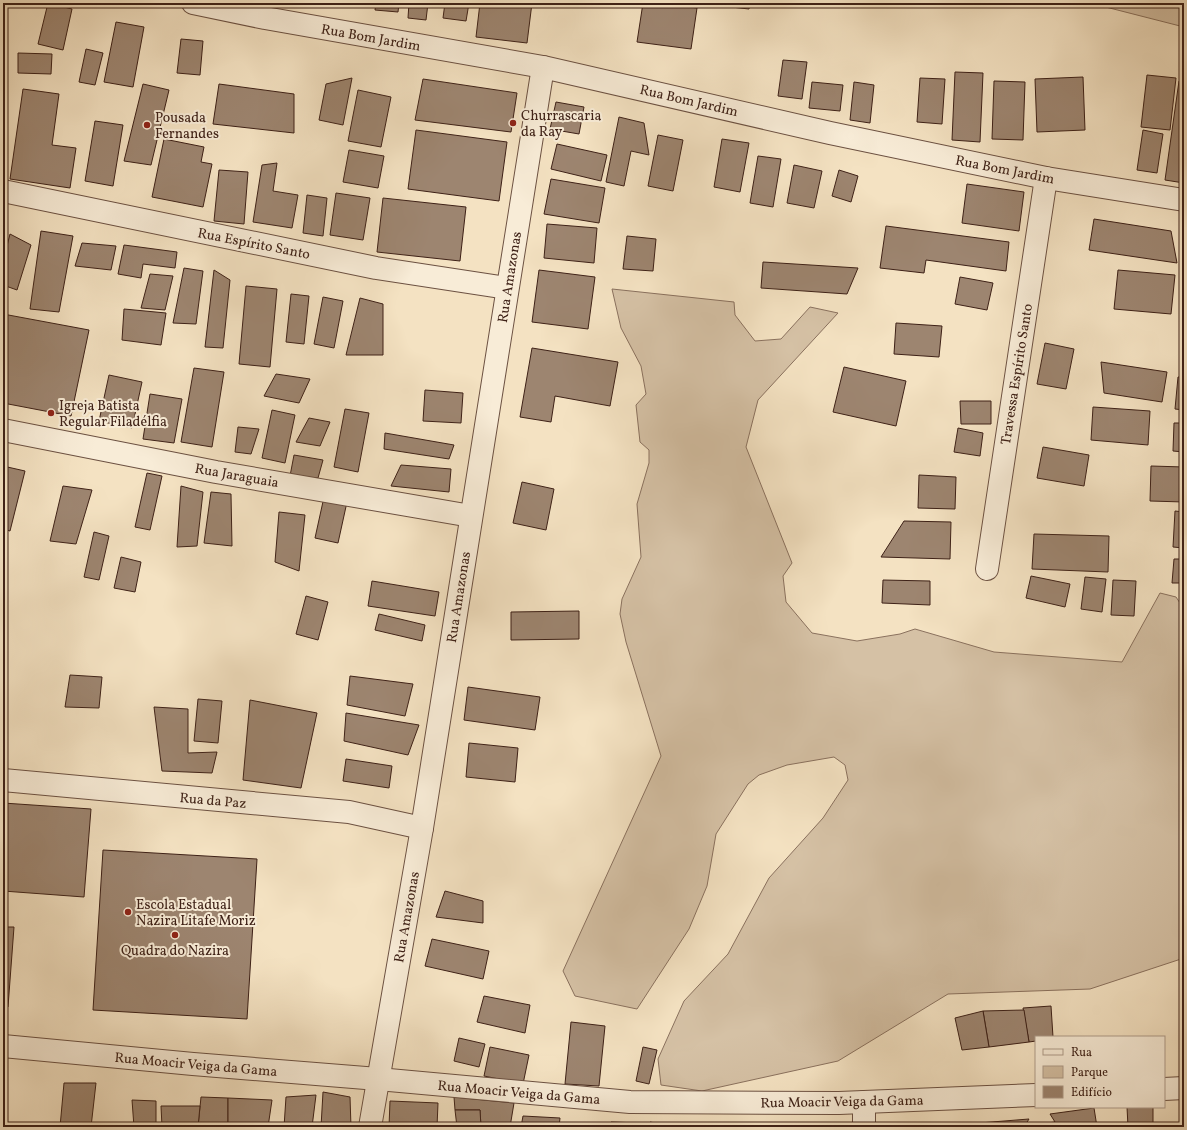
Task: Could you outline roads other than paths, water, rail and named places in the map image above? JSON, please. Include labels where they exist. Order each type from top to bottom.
[{"type":"street","name":"Rua Bom Jardim","points":[[193,3],[265,18],[543,67],[830,133],[1046,178],[1184,200]]},
{"type":"street","name":"Rua Amazonas","points":[[370,1127],[422,828],[543,67]]},
{"type":"street","name":"Travessa Espírito Santo","points":[[987,569],[1046,178]]},
{"type":"street","name":"Rua Espírito Santo","points":[[3,191],[376,268],[507,288]]},
{"type":"street","name":"Rua Jaraguaia","points":[[3,430],[216,472],[471,516]]},
{"type":"street","name":"Rua da Paz","points":[[3,780],[349,812],[422,828]]},
{"type":"street","name":"Rua Moacir Veiga da Gama","points":[[3,1046],[630,1102],[839,1103],[1035,1094]]},
{"type":"street","points":[[1165,1089],[1184,1088]]},
{"type":"street","points":[[864,1102],[864,1127]]},
{"type":"place","name":"Churrascaria da Ray","points":[[513,123]]},
{"type":"place","name":"Pousada Fernandes","points":[[147,125]]},
{"type":"place","name":"Igreja Batista Regular Filadélfia","points":[[51,413]]},
{"type":"place","name":"Escola Estadual Nazira Litafe Moriz","points":[[128,912]]},
{"type":"place","name":"Quadra do Nazira","points":[[175,935]]}]
